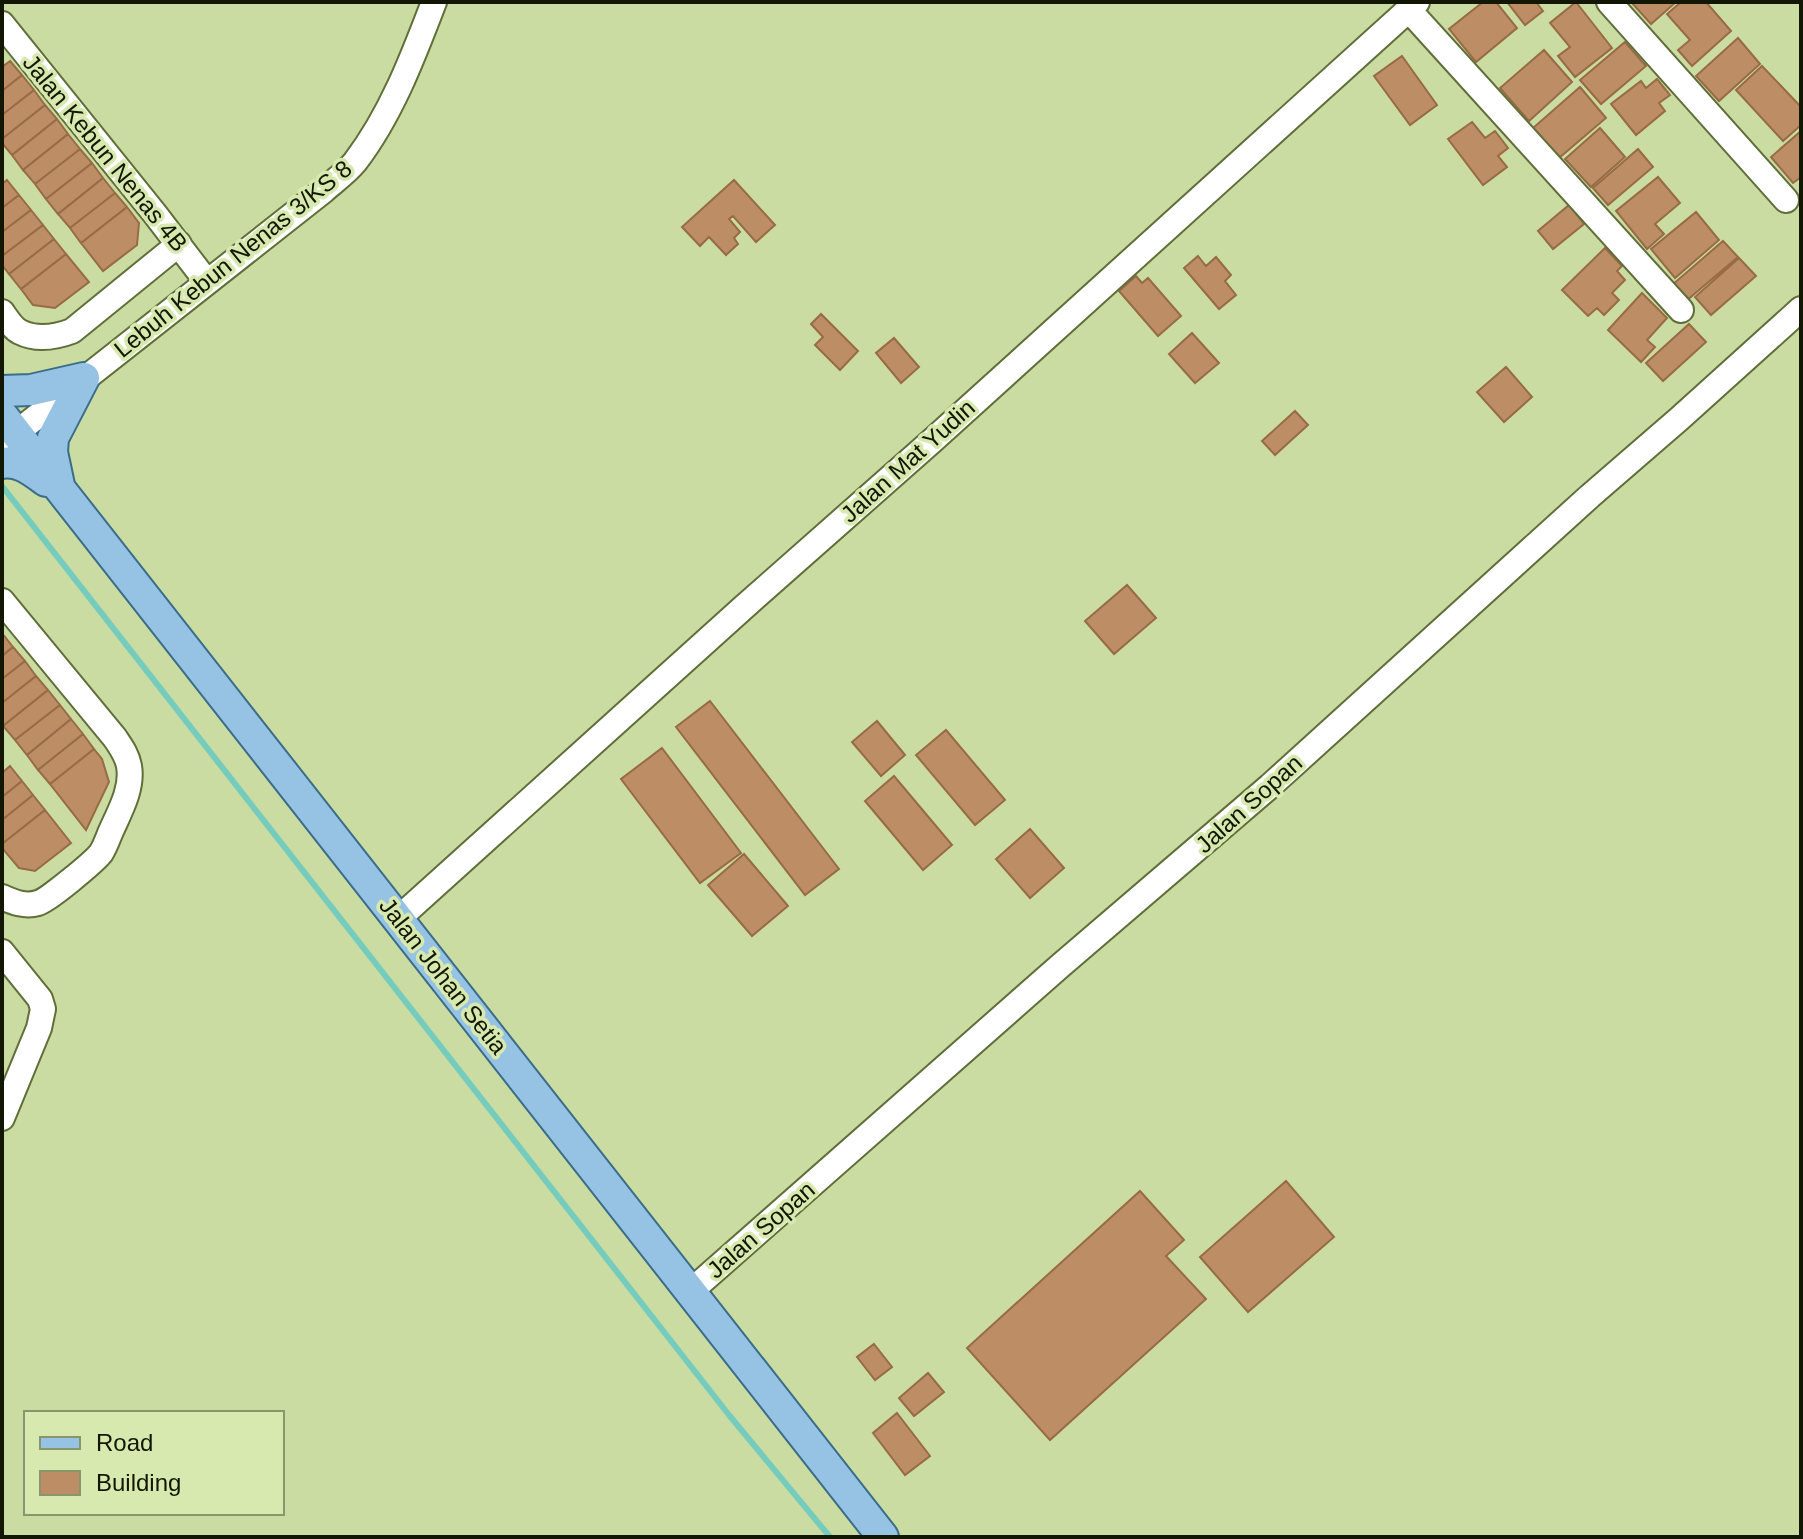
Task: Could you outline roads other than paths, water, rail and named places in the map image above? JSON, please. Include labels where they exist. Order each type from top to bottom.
[{"type":"main road","points":[[2,391],[31,390],[84,378]]},
{"type":"main road","points":[[61,491],[52,452],[53,438],[84,378]]},
{"type":"main road","name":"Jalan Johan Setia","points":[[7,431],[61,491],[883,1537]]},
{"type":"main road","points":[[2,463],[11,462],[29,469],[61,491]]},
{"type":"street","name":"Lebuh Kebun Nenas 3/KS 8","points":[[7,431],[84,378],[323,191],[354,163],[386,114],[434,2]]},
{"type":"street","points":[[1609,2],[1786,200]]},
{"type":"street","points":[[1412,6],[1681,310]]},
{"type":"street","name":"Jalan Mat Yudin","points":[[399,918],[1412,6]]},
{"type":"street","name":"Jalan Kebun Nenas 4B","points":[[2,24],[207,282]]},
{"type":"street","points":[[2,312],[20,332],[46,337],[72,331],[179,244]]},
{"type":"street","name":"Jalan Sopan","points":[[691,1291],[1270,786],[1801,309]]},
{"type":"street","points":[[2,601],[115,738],[129,766],[126,796],[101,853],[41,903],[27,905],[2,897]]},
{"type":"street","points":[[2,952],[40,999],[43,1009],[39,1028],[2,1118]]},
{"type":"waterway","points":[[2,486],[729,1415],[830,1537]]}]
